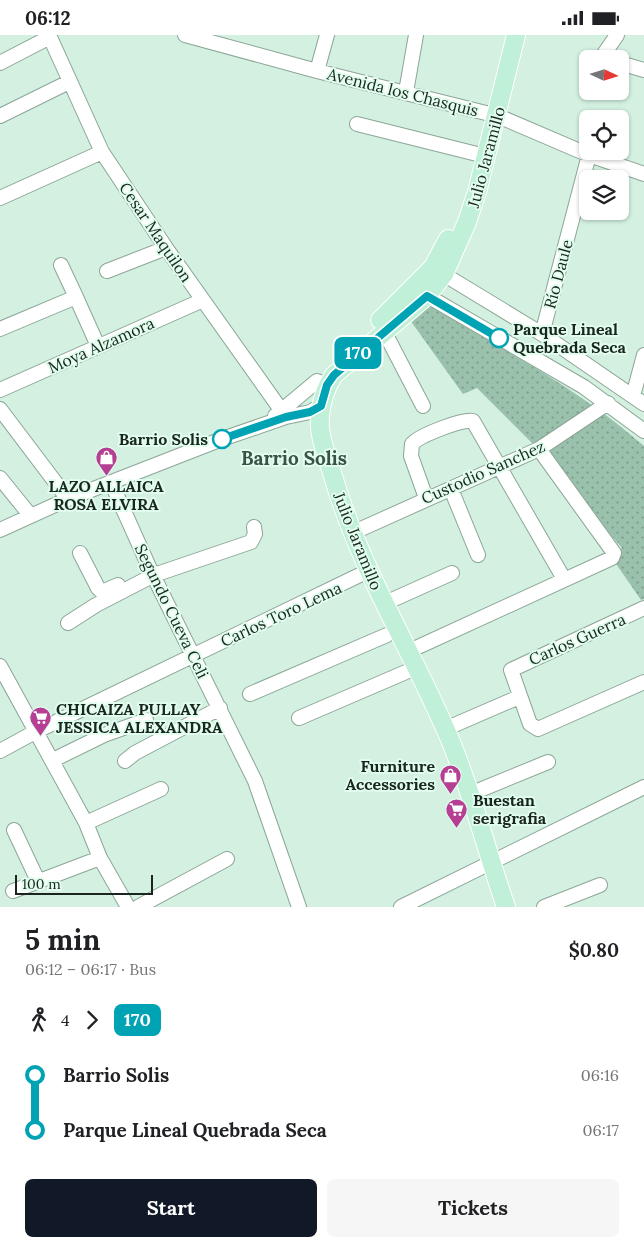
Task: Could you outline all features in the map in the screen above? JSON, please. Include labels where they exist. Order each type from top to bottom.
[{"type":"main road","name":"Julio Jaramillo","points":[[322,383],[384,331],[421,292],[438,271],[467,222],[492,114],[504,35]]},
{"type":"main road","name":"Julio Jaramillo","points":[[438,271],[492,114],[516,35]]},
{"type":"main road","name":"Julio Jaramillo","points":[[421,292],[380,321],[332,361],[322,383],[312,431],[321,471],[337,523],[364,574],[383,604],[445,729],[470,794],[495,907]]},
{"type":"main road","name":"Julio Jaramillo","points":[[316,409],[321,435],[364,574],[387,635],[448,764],[487,865],[506,907]]},
{"type":"street","name":"Avenida los Chasquis","points":[[185,35],[317,71],[492,114],[579,151]]},
{"type":"street","points":[[317,71],[327,35]]},
{"type":"street","points":[[406,92],[416,35]]},
{"type":"street","points":[[609,50],[617,35]]},
{"type":"street","points":[[0,63],[49,36]]},
{"type":"street","name":"Cesar Maquilon","points":[[49,36],[102,152],[166,248],[283,413]]},
{"type":"street","points":[[629,66],[644,70]]},
{"type":"street","points":[[0,116],[69,82]]},
{"type":"street","points":[[357,124],[477,154]]},
{"type":"street","points":[[0,198],[102,152]]},
{"type":"street","name":"Río Daule","points":[[542,334],[588,160]]},
{"type":"street","name":"Avenida los Chasquis","points":[[603,160],[644,174]]},
{"type":"street","points":[[107,271],[166,248]]},
{"type":"street","points":[[61,265],[98,346]]},
{"type":"street","points":[[438,271],[542,334],[639,400],[644,355]]},
{"type":"street","points":[[421,292],[608,403],[644,431]]},
{"type":"street","points":[[0,329],[76,297]]},
{"type":"street","name":"Moya Alzamora","points":[[0,389],[203,300]]},
{"type":"street","points":[[384,331],[423,406]]},
{"type":"street","points":[[0,530],[30,515],[110,482],[269,422],[322,383]]},
{"type":"street","name":"Custodio Sanchez","points":[[352,533],[426,498],[451,489],[539,449],[608,403]]},
{"type":"street","points":[[0,409],[68,499]]},
{"type":"street","points":[[283,413],[316,409]]},
{"type":"street","points":[[426,498],[411,453],[412,444],[420,438],[465,420],[473,421],[564,579]]},
{"type":"street","points":[[407,652],[612,558],[614,553],[539,449]]},
{"type":"street","points":[[0,477],[30,515]]},
{"type":"street","name":"Segundo Cueva Celi","points":[[110,482],[255,781],[299,907]]},
{"type":"street","points":[[451,489],[478,555]]},
{"type":"street","points":[[80,553],[98,589],[102,592],[152,572],[250,542],[254,534],[254,527]]},
{"type":"street","points":[[68,623],[152,572]]},
{"type":"street","points":[[383,604],[452,573]]},
{"type":"street","name":"Carlos Toro Lema","points":[[35,732],[364,574]]},
{"type":"street","name":"Carlos Guerra","points":[[519,697],[511,670],[644,608]]},
{"type":"street","points":[[250,694],[387,635]]},
{"type":"street","points":[[0,666],[35,732],[53,760],[86,823],[100,858],[128,907]]},
{"type":"street","points":[[299,718],[406,672]]},
{"type":"street","points":[[445,729],[519,697],[534,728],[538,729],[644,683]]},
{"type":"street","points":[[125,761],[135,753],[220,708]]},
{"type":"street","points":[[53,760],[104,735],[146,720]]},
{"type":"street","points":[[0,751],[35,732]]},
{"type":"street","points":[[470,794],[548,762]]},
{"type":"street","points":[[401,907],[644,787]]},
{"type":"street","points":[[86,823],[161,789]]},
{"type":"street","points":[[14,830],[38,881]]},
{"type":"street","points":[[13,891],[100,858]]},
{"type":"street","points":[[138,907],[227,859]]},
{"type":"street","points":[[544,907],[600,885]]},
{"type":"green space","points":[[427,305],[511,353],[567,388],[619,425],[644,446],[644,599],[641,600],[612,558],[622,548],[533,444],[477,388],[463,394],[410,320]]},
{"type":"bus line","name":"170","points":[[222,439],[269,422],[310,412],[321,406],[327,385],[334,375],[427,296],[499,338]]},
{"type":"place","name":"Parque Lineal Quebrada Seca","points":[[499,338]]},
{"type":"place","name":"Barrio Solis","points":[[222,439]]},
{"type":"place","name":"LAZO ALLAICA ROSA ELVIRA","points":[[106,476]]},
{"type":"place","name":"CHICAIZA PULLAY JESSICA ALEXANDRA","points":[[40,737]]},
{"type":"place","name":"Furniture Accessories","points":[[451,794]]},
{"type":"place","name":"Buestan serigrafia","points":[[457,828]]},
{"type":"district","name":"Barrio Solis","points":[[294,458]]}]
